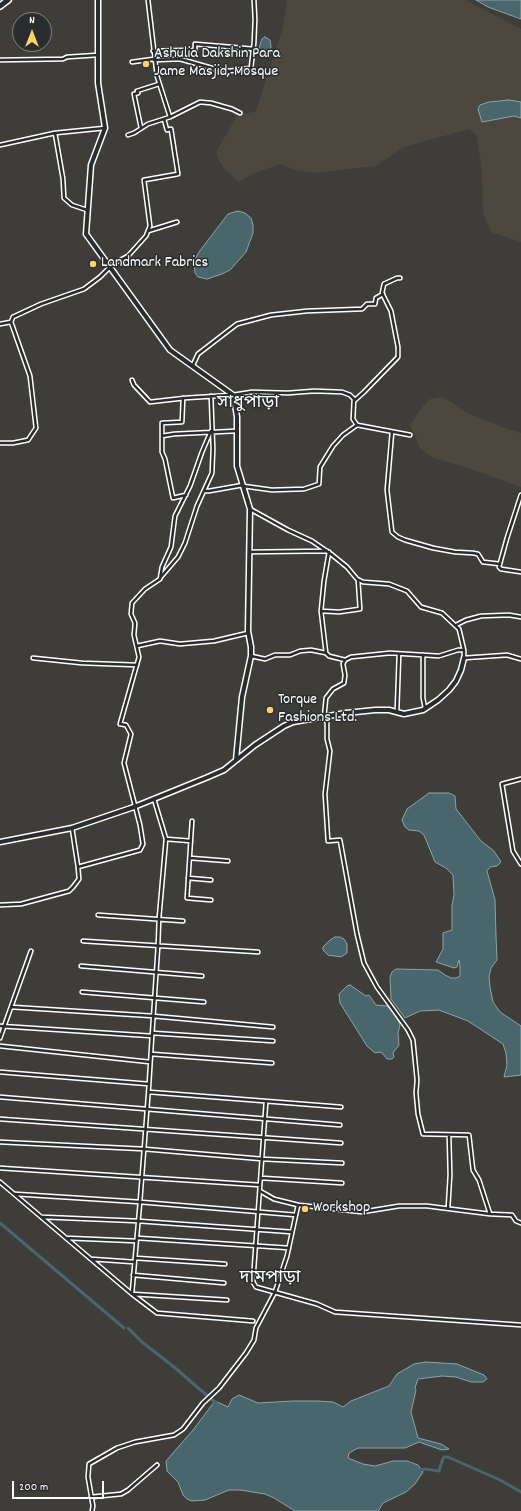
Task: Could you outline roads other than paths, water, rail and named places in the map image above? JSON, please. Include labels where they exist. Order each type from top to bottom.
[{"type":"highway","points":[[0,6],[8,0]]},
{"type":"street","points":[[98,0],[98,83],[104,128],[91,165],[86,234],[170,350],[233,395],[237,416],[237,466],[250,509],[248,634],[251,647],[251,656],[242,697],[236,760]]},
{"type":"street","points":[[148,0],[157,76],[170,117]]},
{"type":"street","points":[[132,62],[154,59],[180,59],[215,69],[230,71],[250,68],[254,49],[254,0]]},
{"type":"street","points":[[153,51],[195,50],[195,44],[254,49]]},
{"type":"street","points":[[0,60],[63,60],[67,57],[98,55]]},
{"type":"street","points":[[141,128],[134,94],[138,93],[137,91],[159,84]]},
{"type":"street","points":[[128,135],[148,124],[170,117],[200,102],[232,108],[240,113]]},
{"type":"street","points":[[0,324],[10,322],[13,317],[28,310],[84,289],[110,267],[128,256],[146,236],[150,226],[144,180],[178,174],[171,129],[167,130],[164,119]]},
{"type":"street","points":[[0,145],[55,133],[104,128]]},
{"type":"street","points":[[55,133],[63,179],[64,198],[72,205],[87,210]]},
{"type":"street","points":[[147,232],[177,222]]},
{"type":"street","points":[[354,401],[398,357],[398,348],[391,311],[383,294],[384,284],[400,278]]},
{"type":"street","points":[[192,365],[198,354],[237,324],[271,315],[307,311],[362,309],[367,304],[375,304],[376,298],[383,294]]},
{"type":"street","points":[[0,443],[13,443],[28,440],[36,428],[30,376],[10,322]]},
{"type":"street","points":[[132,380],[134,385],[150,402],[252,392],[342,392],[353,397],[353,419],[357,425],[410,435]]},
{"type":"street","points":[[78,867],[140,850],[144,841],[134,807],[124,763],[131,734],[126,726],[120,724],[139,656],[134,635],[135,623],[131,614],[132,603],[145,589],[160,579],[178,557],[185,543],[197,506],[212,473],[213,449],[211,431],[211,396]]},
{"type":"street","points":[[183,398],[182,422],[162,423],[162,452],[165,459],[173,498],[186,495]]},
{"type":"street","points":[[204,491],[243,485],[272,490],[304,489],[319,484],[320,467],[332,446],[343,435],[357,425]]},
{"type":"street","points":[[162,436],[211,431],[236,431]]},
{"type":"street","points":[[160,579],[162,567],[171,547],[175,516],[193,479],[211,431]]},
{"type":"street","points":[[392,432],[387,490],[392,532],[405,540],[433,548],[478,554],[483,562],[500,564]]},
{"type":"street","points":[[521,495],[499,567],[501,569],[521,572]]},
{"type":"street","points":[[0,842],[72,828],[154,799],[224,770],[255,744],[284,726],[301,720],[375,710],[397,711],[404,714],[409,714],[425,708],[438,700],[456,681],[461,670],[464,650],[459,630],[456,625],[442,614],[421,607],[407,590],[389,584],[363,582],[358,580],[347,567],[328,551],[312,541],[288,530],[250,509]]},
{"type":"street","points":[[249,552],[328,551]]},
{"type":"street","points":[[328,551],[321,611],[326,652],[329,656],[345,660],[352,657],[383,654],[439,656],[450,652],[464,650]]},
{"type":"street","points":[[321,611],[339,612],[360,609],[358,580]]},
{"type":"street","points":[[456,625],[466,620],[481,616],[509,615],[521,617]]},
{"type":"street","points":[[137,646],[160,641],[180,644],[214,641],[248,634]]},
{"type":"street","points":[[251,656],[265,659],[275,655],[290,655],[294,652],[311,650],[326,652]]},
{"type":"street","points":[[397,711],[399,654]]},
{"type":"street","points":[[423,655],[423,698],[425,708]]},
{"type":"street","points":[[464,658],[507,655],[521,659]]},
{"type":"street","points":[[33,658],[82,663],[137,665]]},
{"type":"street","points":[[345,660],[343,664],[346,679],[342,686],[333,689],[326,698],[324,718],[327,722],[327,739],[330,751],[325,794],[328,840],[340,840],[357,934],[364,963],[377,986],[408,1030],[413,1040],[417,1080],[416,1093],[418,1114],[423,1134],[469,1135],[473,1170],[490,1214]]},
{"type":"street","points":[[521,779],[502,784],[513,851],[521,864]]},
{"type":"street","points":[[132,1294],[150,1084],[159,918],[166,839],[154,799]]},
{"type":"street","points":[[192,821],[186,898],[211,900]]},
{"type":"street","points":[[0,905],[21,904],[69,891],[74,888],[79,879],[72,828]]},
{"type":"street","points":[[166,839],[191,841]]},
{"type":"street","points":[[190,858],[228,860]]},
{"type":"street","points":[[188,878],[211,880]]},
{"type":"street","points":[[98,915],[159,918],[183,921]]},
{"type":"street","points":[[83,941],[258,952]]},
{"type":"street","points":[[0,1038],[2,1027],[11,1007],[31,951]]},
{"type":"street","points":[[81,966],[202,976]]},
{"type":"street","points":[[82,992],[204,1002]]},
{"type":"street","points":[[11,1007],[153,1016],[273,1027]]},
{"type":"street","points":[[2,1027],[117,1035],[152,1034],[273,1041]]},
{"type":"street","points":[[0,1046],[150,1062]]},
{"type":"street","points":[[151,1054],[272,1063]]},
{"type":"street","points":[[0,1072],[150,1084]]},
{"type":"street","points":[[149,1092],[341,1107]]},
{"type":"street","points":[[0,1097],[340,1125]]},
{"type":"street","points":[[266,1102],[253,1282],[256,1287],[318,1304],[335,1312],[521,1325]]},
{"type":"street","points":[[0,1119],[341,1143]]},
{"type":"street","points":[[448,1208],[450,1176],[449,1135]]},
{"type":"street","points":[[0,1142],[144,1149],[262,1159],[342,1163]]},
{"type":"street","points":[[0,1168],[260,1184]]},
{"type":"street","points":[[260,1178],[342,1183]]},
{"type":"street","points":[[0,1182],[132,1294],[157,1313],[253,1321]]},
{"type":"street","points":[[260,1191],[274,1199],[298,1205],[362,1212],[399,1206],[427,1206],[490,1214],[512,1215],[516,1221],[521,1223]]},
{"type":"street","points":[[14,1194],[140,1202],[296,1215]]},
{"type":"street","points":[[92,1511],[88,1476],[89,1464],[117,1448],[143,1440],[174,1435],[183,1428],[203,1403],[219,1388],[246,1353],[254,1340],[256,1328],[275,1292],[289,1248],[298,1205]]},
{"type":"street","points":[[42,1217],[138,1221],[292,1232]]},
{"type":"street","points":[[66,1238],[289,1248]]},
{"type":"street","points":[[135,1258],[225,1264]]},
{"type":"street","points":[[91,1259],[134,1262]]},
{"type":"street","points":[[133,1275],[224,1283]]},
{"type":"street","points":[[132,1294],[227,1300]]},
{"type":"street","points":[[91,1496],[121,1494],[158,1465]]},
{"type":"water","points":[[476,0],[521,0],[521,19],[488,7]]},
{"type":"water","points":[[265,37],[270,40],[271,47],[270,54],[266,57],[261,55],[259,48],[262,39]]},
{"type":"water","points":[[509,100],[521,102],[521,118],[514,116],[482,122],[478,109],[480,105],[489,102]]},
{"type":"water","points":[[238,211],[245,213],[251,218],[253,225],[253,233],[246,252],[230,270],[207,279],[198,277],[195,273],[194,261],[199,252],[228,214]]},
{"type":"water","points":[[429,793],[449,793],[455,796],[456,809],[481,841],[494,851],[501,862],[497,866],[490,867],[487,871],[495,900],[497,960],[491,968],[489,977],[493,1002],[500,1012],[521,1026],[521,1075],[504,1077],[507,1065],[506,1053],[503,1044],[468,1021],[439,1010],[420,1011],[405,1018],[391,999],[390,977],[392,972],[396,969],[438,970],[451,978],[460,976],[459,960],[457,967],[454,968],[436,962],[443,949],[443,933],[452,930],[452,905],[454,895],[453,875],[446,868],[435,862],[424,835],[419,831],[409,830],[405,827],[402,820],[407,809]]},
{"type":"water","points":[[335,937],[344,939],[347,944],[347,953],[341,957],[328,955],[323,950],[323,947]]},
{"type":"water","points":[[350,985],[366,996],[369,995],[376,1005],[387,1006],[393,1011],[397,1018],[400,1025],[398,1033],[399,1045],[393,1053],[394,1057],[392,1059],[387,1059],[380,1052],[375,1053],[367,1046],[340,1003],[339,994]]},
{"type":"water","points":[[426,1362],[457,1364],[484,1375],[487,1379],[483,1382],[471,1382],[456,1377],[442,1376],[418,1379],[411,1412],[418,1438],[441,1444],[449,1449],[442,1450],[419,1442],[405,1448],[358,1448],[349,1453],[348,1458],[363,1464],[375,1466],[393,1461],[407,1461],[418,1465],[423,1472],[415,1484],[406,1492],[383,1503],[378,1511],[295,1511],[265,1494],[240,1490],[229,1490],[205,1500],[192,1501],[183,1495],[178,1482],[167,1471],[166,1461],[193,1430],[215,1401],[228,1407],[232,1399],[239,1395],[258,1403],[317,1401],[333,1402],[343,1407],[351,1401],[389,1386],[397,1374],[414,1364]]},
{"type":"waterway","points":[[0,1223],[124,1328]]},
{"type":"waterway","points":[[128,1328],[142,1342],[217,1404]]},
{"type":"waterway","points":[[419,1470],[425,1469],[439,1471],[444,1457],[448,1457],[500,1480],[521,1492]]},
{"type":"place","name":"Ashulia Dakshin Para Jame Masjid, Mosque","points":[[146,64]]},
{"type":"place","name":"Landmark Fabrics","points":[[93,264]]},
{"type":"place","name":"Torque Fashions Ltd.","points":[[270,710]]},
{"type":"place","name":"Workshop","points":[[305,1209]]},
{"type":"district","name":"সাধুপাড়া","points":[[248,405]]},
{"type":"district","name":"দামপাড়া","points":[[270,1280]]}]
